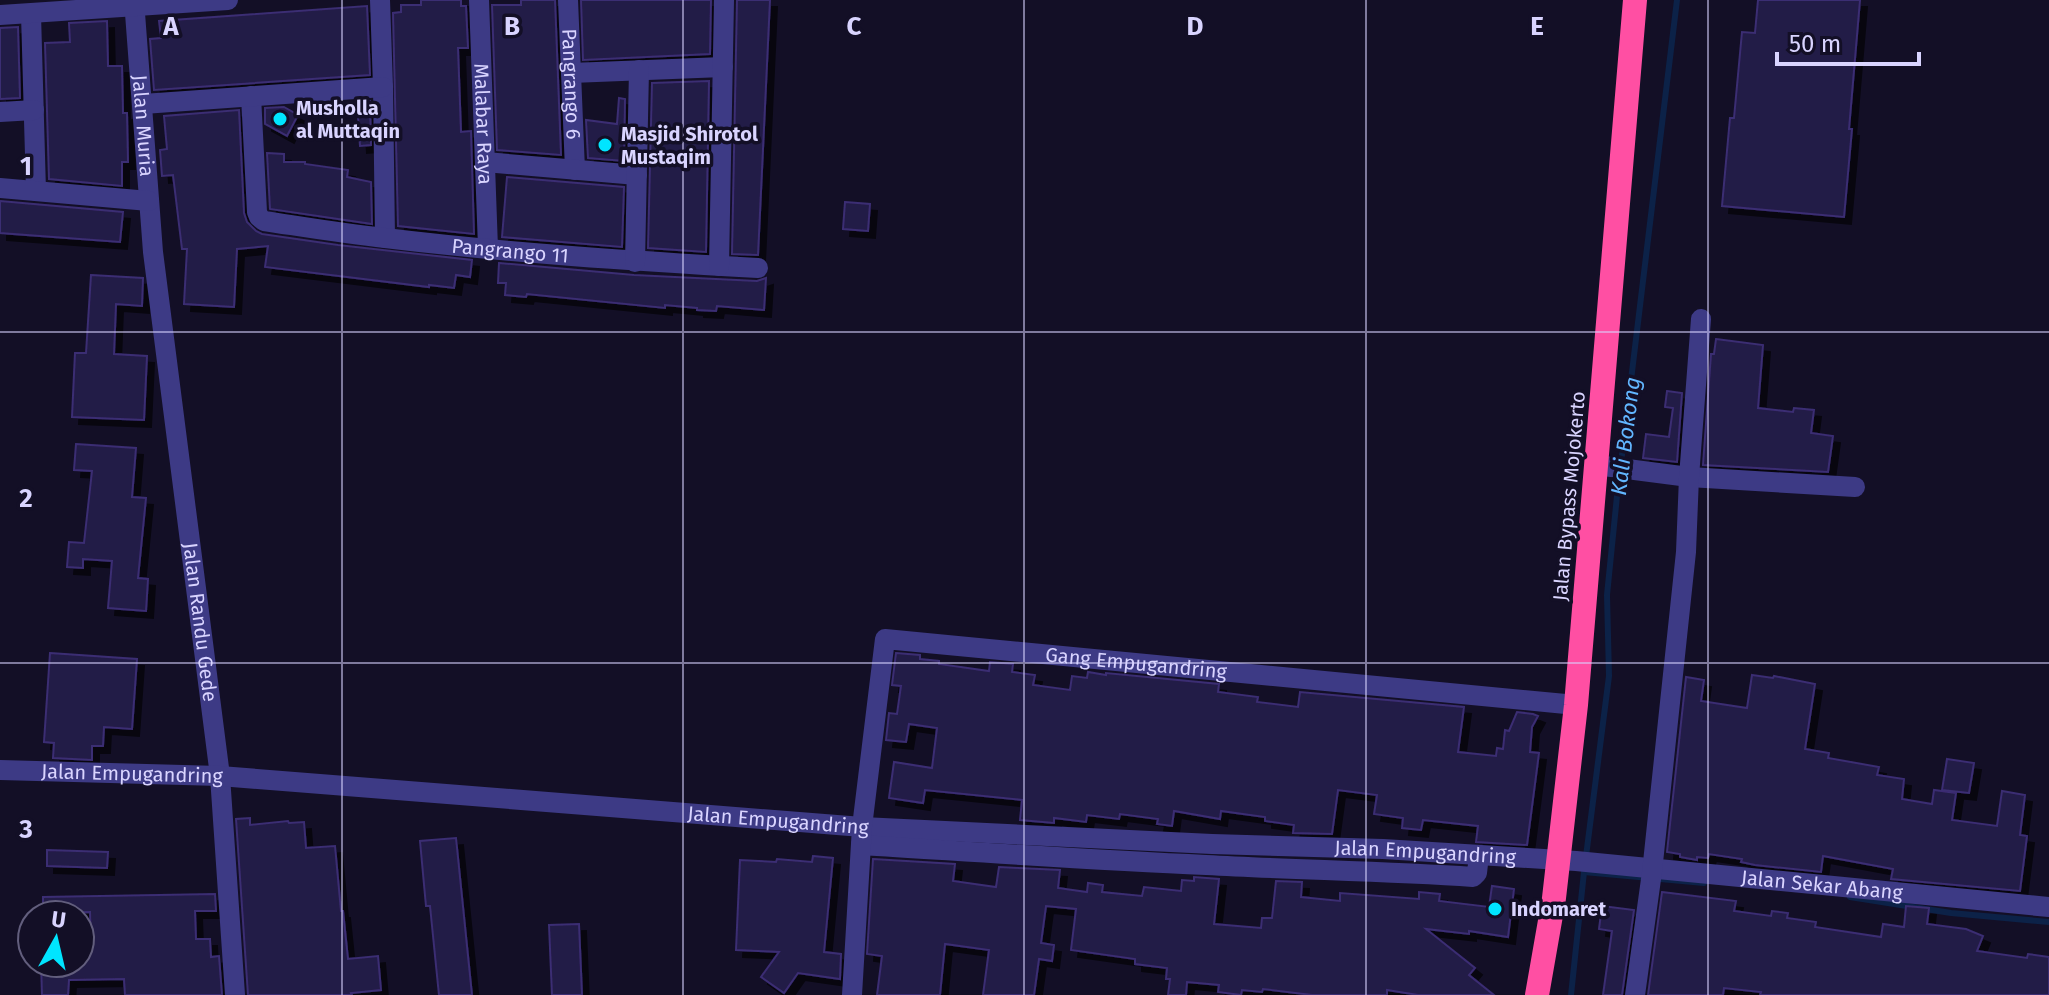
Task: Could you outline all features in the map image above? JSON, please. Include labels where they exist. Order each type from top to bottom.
[{"type":"highway","name":"Jalan Bypass Mojokerto","points":[[1537,995],[1554,898],[1576,861],[1576,705],[1614,467],[1635,0]]},
{"type":"street","points":[[0,15],[134,3],[228,0]]},
{"type":"street","points":[[380,0],[385,238]]},
{"type":"street","name":"Malabar Raya","points":[[479,0],[488,248]]},
{"type":"street","name":"Pangrango 6","points":[[568,0],[575,170]]},
{"type":"street","points":[[719,266],[724,0]]},
{"type":"street","name":"Jalan Muria","points":[[134,3],[153,252]]},
{"type":"street","points":[[31,14],[36,191]]},
{"type":"street","points":[[571,73],[723,67]]},
{"type":"street","points":[[635,262],[639,70]]},
{"type":"street","points":[[143,104],[383,87]]},
{"type":"street","name":"Pangrango 11","points":[[251,96],[257,212],[264,221],[385,238],[635,262],[758,268]]},
{"type":"street","points":[[0,112],[34,110]]},
{"type":"street","points":[[485,162],[637,175]]},
{"type":"street","points":[[0,188],[149,201]]},
{"type":"street","name":"Jalan Randu Gede","points":[[153,252],[220,786],[235,995]]},
{"type":"street","points":[[1635,995],[1652,874],[1686,552],[1701,319]]},
{"type":"street","points":[[1614,467],[1689,477],[1855,487]]},
{"type":"street","name":"Gang Empugandring","points":[[861,837],[885,639],[1576,705]]},
{"type":"street","name":"Jalan Empugandring","points":[[0,770],[861,837],[1211,856],[1478,863],[1576,861]]},
{"type":"street","points":[[852,995],[861,837]]},
{"type":"street","name":"Jalan Sekar Abang","points":[[1576,861],[1652,874],[1804,884],[2049,907]]},
{"type":"building","points":[[421,0],[461,0],[461,6],[466,6],[468,48],[458,48],[461,132],[471,131],[474,234],[398,226],[393,13],[401,12],[401,5],[421,5]]},
{"type":"building","points":[[521,0],[555,0],[561,155],[497,150],[492,5],[521,5]]},
{"type":"building","points":[[581,0],[711,0],[710,54],[583,60]]},
{"type":"building","points":[[737,0],[770,0],[758,255],[732,254]]},
{"type":"building","points":[[1758,0],[1860,0],[1844,217],[1722,206],[1742,32],[1755,33]]},
{"type":"building","points":[[367,6],[370,75],[154,90],[150,39],[161,38],[159,21]]},
{"type":"building","points":[[107,21],[108,66],[122,66],[123,113],[127,113],[128,162],[122,162],[122,186],[49,179],[45,43],[70,42],[69,23]]},
{"type":"building","points":[[18,27],[20,98],[0,99],[0,28]]},
{"type":"building","points":[[709,81],[706,252],[648,248],[652,83]]},
{"type":"building","name":"Masjid Shirotol Mustaqim","points":[[619,98],[625,99],[624,161],[588,158],[586,120],[617,124]]},
{"type":"building","points":[[370,101],[371,145],[360,146],[357,102]]},
{"type":"building","name":"Musholla al Muttaqin","points":[[284,107],[298,115],[287,136],[265,124],[265,108]]},
{"type":"building","points":[[239,110],[244,213],[247,222],[256,231],[338,245],[472,260],[470,277],[456,275],[454,288],[429,287],[265,267],[268,246],[237,249],[234,307],[184,304],[187,249],[182,249],[173,175],[162,176],[160,150],[167,149],[164,116]]},
{"type":"building","points":[[267,153],[284,154],[284,162],[305,162],[348,170],[347,177],[371,182],[372,224],[270,209]]},
{"type":"building","points":[[507,177],[624,187],[622,247],[502,237]]},
{"type":"building","points":[[0,201],[123,212],[120,242],[0,233]]},
{"type":"building","points":[[845,202],[870,204],[868,231],[843,229]]},
{"type":"building","points":[[499,263],[634,275],[757,281],[766,278],[764,310],[717,306],[716,311],[697,310],[527,294],[526,297],[505,295],[506,283],[498,283]]},
{"type":"building","points":[[91,275],[143,278],[142,306],[116,304],[114,354],[147,356],[144,420],[72,417],[75,353],[86,353]]},
{"type":"building","points":[[1716,339],[1763,345],[1758,408],[1793,412],[1794,408],[1814,410],[1811,433],[1833,436],[1828,472],[1703,465],[1711,354],[1714,354]]},
{"type":"building","points":[[1667,391],[1682,393],[1677,462],[1643,458],[1646,434],[1669,437],[1673,408],[1665,407]]},
{"type":"building","points":[[76,444],[136,448],[132,497],[146,498],[138,578],[148,579],[146,611],[108,608],[112,561],[83,559],[83,568],[67,567],[69,542],[84,543],[92,471],[74,470]]},
{"type":"building","points":[[50,653],[137,659],[132,729],[104,727],[103,746],[92,746],[92,760],[53,758],[54,743],[44,742]]},
{"type":"building","points":[[896,653],[920,655],[920,659],[939,661],[939,664],[989,671],[990,662],[1013,664],[1012,672],[1035,675],[1033,685],[1070,690],[1072,676],[1087,678],[1088,672],[1219,684],[1218,692],[1258,697],[1257,702],[1298,707],[1300,692],[1464,707],[1458,752],[1496,756],[1497,748],[1503,749],[1505,730],[1509,731],[1517,712],[1533,714],[1538,716],[1532,727],[1530,752],[1539,753],[1527,845],[1476,842],[1478,826],[1423,820],[1421,830],[1402,828],[1403,818],[1374,814],[1377,795],[1338,790],[1332,834],[1293,833],[1294,825],[1221,811],[1220,819],[1174,811],[1172,826],[1157,824],[1158,819],[1120,814],[1119,819],[1087,815],[1086,822],[1054,818],[1054,823],[1020,820],[1022,800],[925,790],[923,803],[889,798],[894,762],[932,768],[937,728],[909,724],[906,742],[886,740],[889,713],[897,714],[901,686],[892,685]]},
{"type":"building","points":[[1752,675],[1815,684],[1805,749],[1829,753],[1828,758],[1879,767],[1877,775],[1904,779],[1902,799],[1932,804],[1934,790],[1956,793],[1952,820],[1997,826],[2002,791],[2025,795],[2020,835],[2027,836],[2020,891],[1891,879],[1893,869],[1823,856],[1821,872],[1755,865],[1741,862],[1742,859],[1709,854],[1708,858],[1697,857],[1697,860],[1667,852],[1686,677],[1704,680],[1701,701],[1747,708]]},
{"type":"building","points":[[1947,759],[1974,763],[1969,793],[1942,790]]},
{"type":"building","points":[[250,818],[250,825],[304,822],[306,848],[335,846],[348,959],[378,956],[381,990],[352,995],[248,995],[236,819]]},
{"type":"building","points":[[456,838],[472,995],[439,995],[420,841]]},
{"type":"building","points":[[47,850],[108,852],[107,868],[47,866]]},
{"type":"building","points":[[813,856],[833,858],[824,952],[841,954],[840,979],[798,973],[784,993],[761,977],[779,952],[736,950],[740,860],[812,862]]},
{"type":"building","points":[[873,859],[955,864],[953,881],[996,887],[999,867],[1060,870],[1058,888],[1087,892],[1088,883],[1103,885],[1102,892],[1142,896],[1144,887],[1181,891],[1182,880],[1194,881],[1194,877],[1219,879],[1214,924],[1261,928],[1262,918],[1272,918],[1276,881],[1302,882],[1301,897],[1340,901],[1340,893],[1419,899],[1419,892],[1440,894],[1439,901],[1489,907],[1492,886],[1514,889],[1508,937],[1426,929],[1475,968],[1469,975],[1494,995],[1418,995],[1387,990],[1387,995],[1312,995],[1263,989],[1262,992],[1242,990],[1241,995],[1218,992],[1219,985],[1187,982],[1186,995],[1168,995],[1170,979],[1166,979],[1167,968],[1135,964],[1135,959],[1071,950],[1076,909],[1046,906],[1041,943],[1054,945],[1052,961],[1039,959],[1034,995],[983,995],[989,950],[945,944],[940,995],[877,995],[882,956],[867,954]]},
{"type":"building","points":[[1662,892],[1736,901],[1734,911],[1771,916],[1772,911],[1788,913],[1787,918],[1816,922],[1815,927],[1881,937],[1883,924],[1904,927],[1906,906],[1929,908],[1927,924],[1966,929],[1983,936],[1977,951],[2027,958],[2028,954],[2049,957],[2049,995],[1760,995],[1761,992],[1724,988],[1723,995],[1648,995]]},
{"type":"building","points":[[215,894],[216,911],[195,911],[196,939],[210,939],[211,957],[219,956],[222,995],[125,995],[124,979],[69,980],[68,995],[42,995],[42,979],[96,979],[96,899],[43,897]]},
{"type":"building","points":[[1602,906],[1634,910],[1622,995],[1603,995],[1612,931],[1599,929]]},
{"type":"building","points":[[579,924],[582,995],[552,995],[549,925]]},
{"type":"waterway","name":"Kali Bokong","points":[[1571,995],[1609,676],[1607,595],[1617,496],[1677,0]]},
{"type":"waterway","points":[[1584,872],[1704,883]]},
{"type":"waterway","points":[[1850,897],[1951,913],[2049,922]]},
{"type":"place","name":"Musholla al Muttaqin","points":[[280,119]]},
{"type":"place","name":"Masjid Shirotol Mustaqim","points":[[605,145]]},
{"type":"place","name":"Indomaret","points":[[1495,909]]}]
